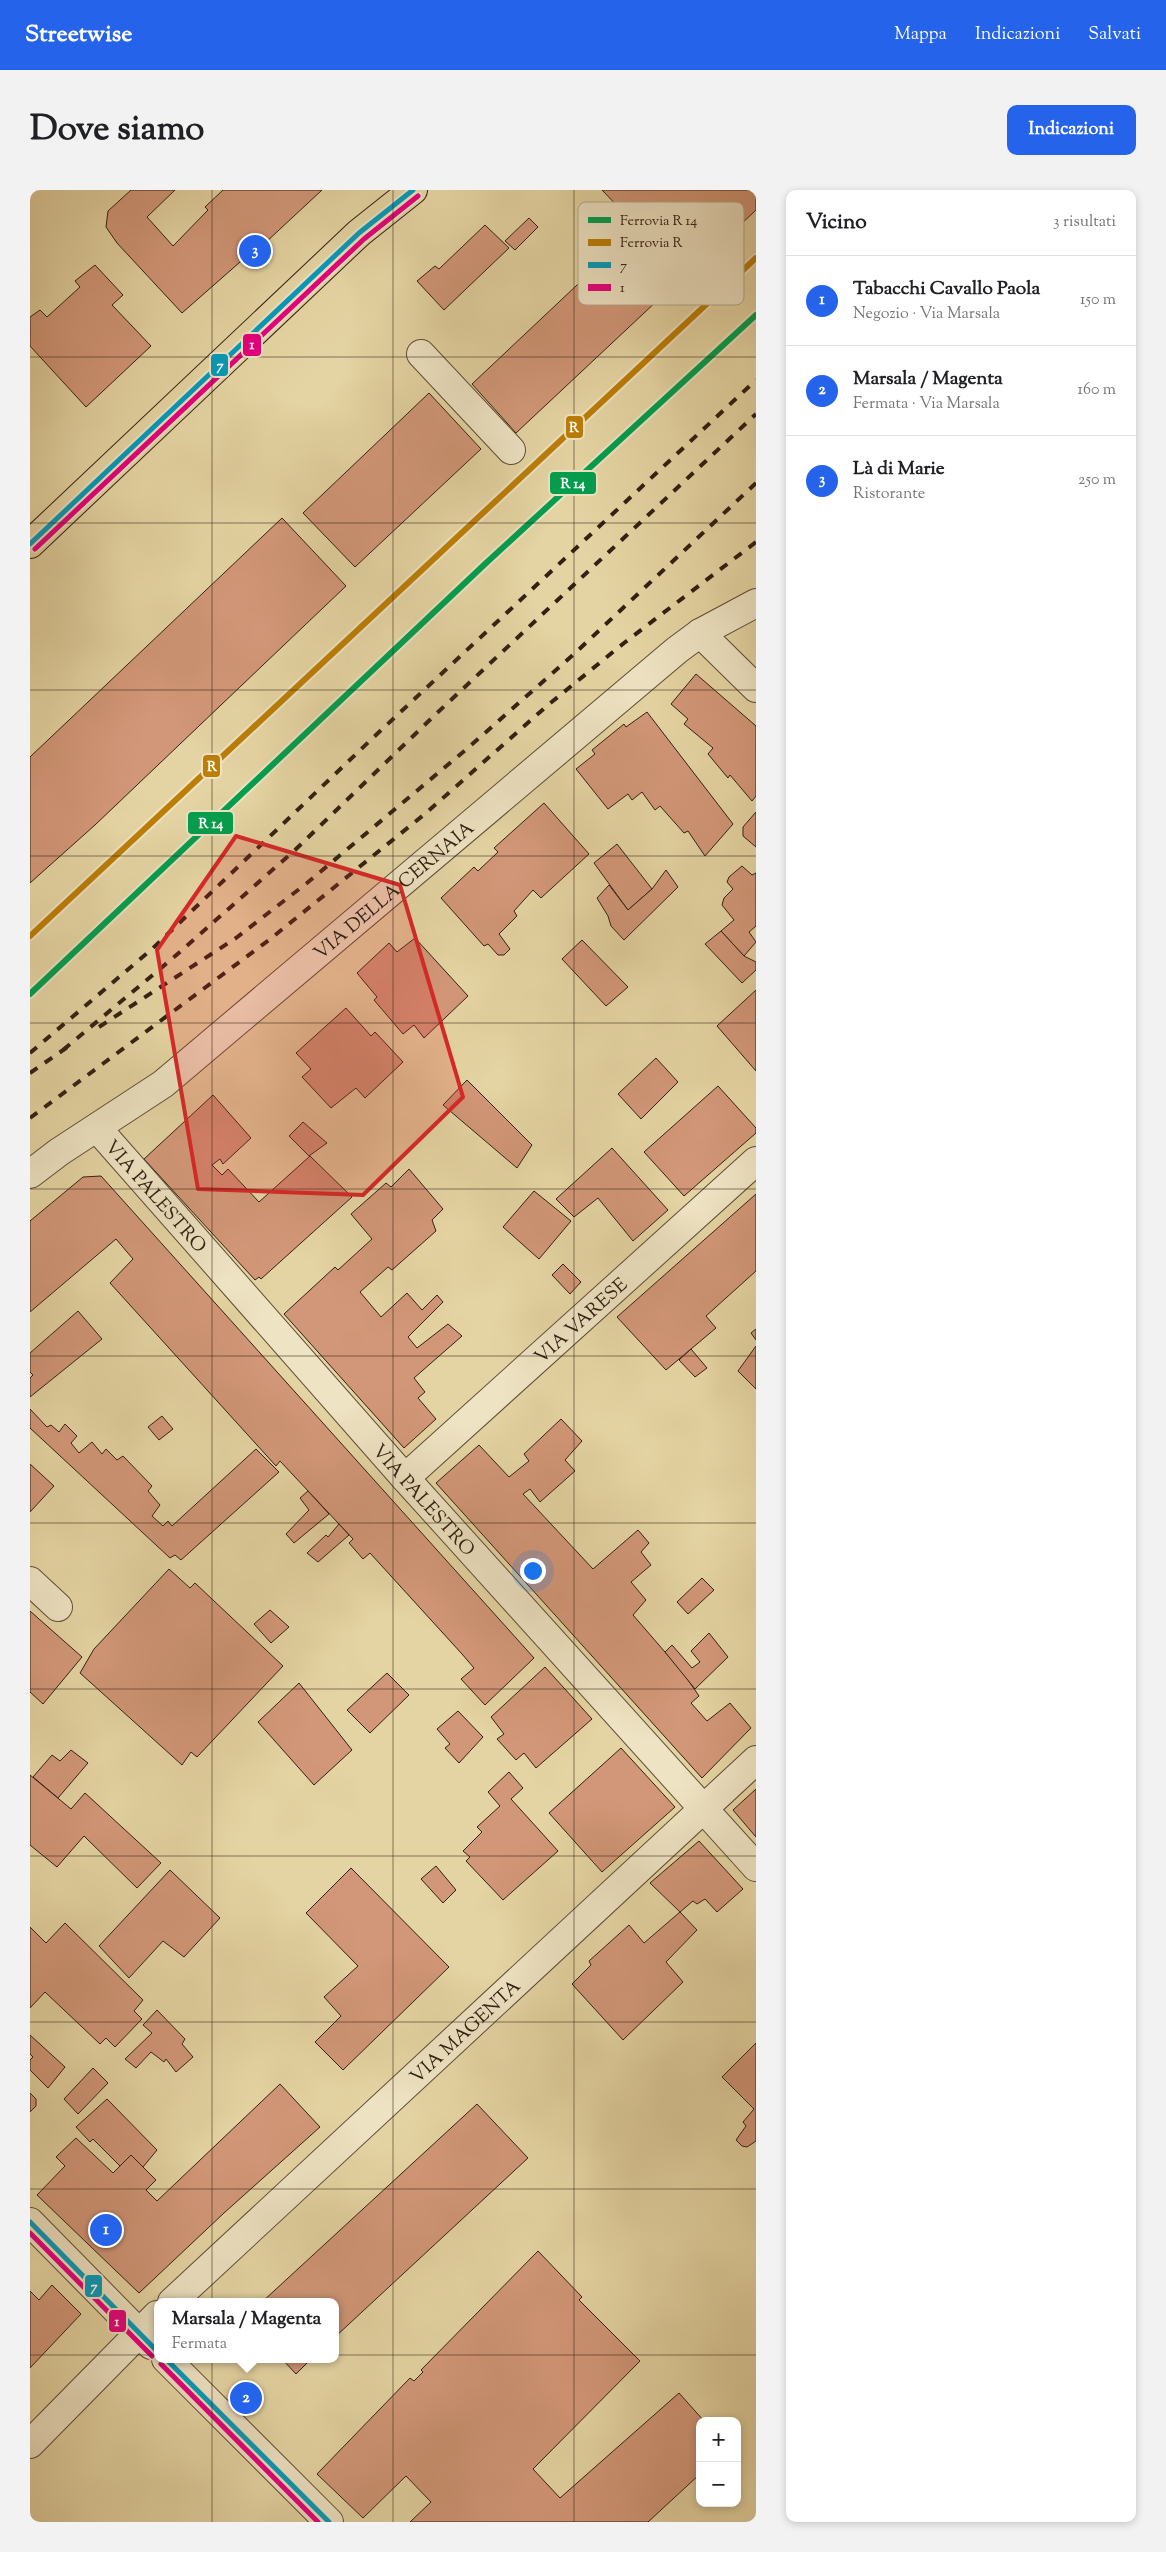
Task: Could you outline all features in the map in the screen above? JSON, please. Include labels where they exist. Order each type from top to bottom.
[{"type":"main road","points":[[30,544],[359,234],[413,190]]},
{"type":"street","points":[[359,234],[396,190]]},
{"type":"street","points":[[421,354],[511,450]]},
{"type":"street","name":"VIA DELLA CERNAIA","points":[[30,1174],[59,1152],[162,1084],[700,633],[756,603]]},
{"type":"street","points":[[700,633],[756,688]]},
{"type":"street","name":"VIA PALESTRO","points":[[97,1128],[405,1478],[756,1867]]},
{"type":"street","name":"VIA VARESE","points":[[405,1478],[756,1161]]},
{"type":"street","points":[[30,1581],[58,1607]]},
{"type":"street","name":"VIA MAGENTA","points":[[176,2298],[756,1760]]},
{"type":"street","points":[[30,2222],[151,2333],[30,2444]]},
{"type":"street","points":[[170,2363],[328,2522]]},
{"type":"highlighted area","points":[[236,836],[400,885],[463,1097],[363,1195],[198,1189],[157,950]]},
{"type":"building","points":[[131,190],[175,190],[147,217],[173,246],[208,210],[205,207],[223,190],[322,190],[250,257],[248,255],[182,313],[117,243],[106,227],[108,211]]},
{"type":"building","points":[[602,190],[756,190],[756,210],[744,221],[744,202],[613,202]]},
{"type":"building","points":[[529,218],[538,227],[515,250],[505,241]]},
{"type":"building","points":[[485,225],[509,248],[444,310],[417,281],[435,266],[439,269]]},
{"type":"building","points":[[95,265],[123,295],[112,305],[151,346],[86,407],[30,346],[30,317],[40,310],[47,317],[80,287],[75,281]]},
{"type":"building","points":[[578,284],[578,305],[653,305],[516,433],[472,384]]},
{"type":"building","points":[[429,393],[481,449],[355,567],[303,513]]},
{"type":"building","points":[[282,518],[346,586],[95,825],[30,883],[30,757]]},
{"type":"building","points":[[696,674],[756,726],[756,796],[752,801],[730,775],[728,778],[708,754],[713,748],[684,724],[688,719],[671,704]]},
{"type":"building","points":[[647,712],[733,824],[705,856],[688,831],[684,833],[660,806],[655,810],[642,792],[632,800],[628,794],[608,809],[576,769],[595,754],[592,750],[624,724],[626,727]]},
{"type":"building","points":[[544,803],[589,854],[541,898],[533,890],[514,911],[517,916],[499,934],[510,949],[504,955],[498,955],[488,944],[484,946],[441,898],[474,867],[478,871],[498,852],[494,848]]},
{"type":"building","points":[[756,812],[756,847],[743,836],[743,827]]},
{"type":"building","points":[[617,844],[652,889],[628,910],[594,863]]},
{"type":"building","points":[[742,866],[752,875],[756,873],[756,926],[749,932],[756,942],[744,956],[721,931],[734,920],[722,905],[724,898],[733,889],[727,882],[729,877]]},
{"type":"building","points":[[666,870],[678,887],[624,940],[611,926],[608,916],[597,898],[609,885],[628,910],[652,889]]},
{"type":"building","points":[[721,931],[744,956],[756,962],[756,970],[742,983],[705,944]]},
{"type":"building","points":[[415,938],[468,996],[424,1038],[414,1025],[403,1034],[374,1000],[377,997],[357,973],[389,943],[397,952]]},
{"type":"building","points":[[582,940],[628,987],[606,1006],[562,959]]},
{"type":"building","points":[[756,990],[756,1071],[717,1026]]},
{"type":"building","points":[[346,1008],[371,1036],[375,1032],[403,1062],[365,1098],[356,1088],[331,1108],[302,1077],[311,1069],[296,1053]]},
{"type":"building","points":[[656,1058],[678,1082],[641,1119],[618,1094]]},
{"type":"building","points":[[467,1080],[532,1145],[517,1168],[443,1105]]},
{"type":"building","points":[[718,1086],[756,1128],[756,1133],[684,1196],[644,1152]]},
{"type":"building","points":[[213,1095],[251,1138],[223,1164],[220,1159],[212,1165],[222,1175],[228,1169],[259,1202],[310,1156],[352,1197],[261,1279],[259,1277],[255,1280],[144,1159]]},
{"type":"building","points":[[303,1122],[327,1143],[309,1156],[289,1136]]},
{"type":"building","points":[[612,1148],[668,1210],[633,1241],[598,1198],[574,1217],[556,1199]]},
{"type":"building","points":[[409,1169],[443,1209],[432,1220],[436,1231],[392,1270],[388,1267],[360,1292],[381,1317],[407,1293],[422,1310],[437,1295],[443,1302],[408,1337],[417,1348],[448,1324],[462,1336],[414,1378],[425,1392],[418,1398],[436,1419],[404,1448],[284,1314],[335,1267],[338,1270],[372,1239],[351,1214],[386,1183],[391,1187]]},
{"type":"building","points":[[101,1176],[534,1658],[485,1705],[461,1679],[474,1668],[462,1654],[370,1553],[363,1559],[349,1543],[353,1539],[280,1461],[276,1466],[110,1283],[133,1259],[116,1239],[30,1312],[30,1221],[83,1177]]},
{"type":"building","points":[[534,1191],[571,1221],[539,1259],[503,1227]]},
{"type":"building","points":[[756,1194],[756,1271],[706,1316],[716,1328],[666,1370],[617,1317]]},
{"type":"building","points":[[563,1264],[581,1282],[570,1294],[552,1275]]},
{"type":"building","points":[[78,1311],[102,1339],[30,1397],[30,1378],[33,1375],[30,1372],[30,1353]]},
{"type":"building","points":[[756,1329],[756,1340],[751,1333]]},
{"type":"building","points":[[756,1346],[756,1389],[738,1371]]},
{"type":"building","points":[[691,1349],[707,1368],[695,1377],[679,1360]]},
{"type":"building","points":[[30,1409],[47,1427],[51,1425],[59,1432],[65,1424],[77,1436],[71,1443],[79,1453],[92,1442],[102,1454],[106,1449],[117,1460],[123,1456],[152,1486],[148,1491],[160,1505],[152,1516],[163,1526],[168,1521],[172,1526],[256,1449],[279,1472],[181,1560],[175,1555],[170,1558],[30,1428]]},
{"type":"building","points":[[162,1416],[173,1429],[159,1440],[148,1427]]},
{"type":"building","points":[[561,1419],[582,1441],[565,1460],[575,1471],[540,1502],[530,1489],[523,1494],[593,1569],[638,1530],[649,1543],[641,1552],[651,1565],[631,1582],[646,1600],[633,1615],[684,1674],[699,1696],[691,1703],[707,1721],[730,1703],[751,1728],[702,1778],[436,1483],[479,1445],[509,1477],[529,1461],[524,1454]]},
{"type":"building","points":[[30,1464],[54,1486],[30,1512]]},
{"type":"building","points":[[308,1491],[329,1514],[294,1543],[286,1534],[309,1510],[300,1498]]},
{"type":"building","points":[[339,1524],[349,1535],[318,1562],[307,1553],[326,1535],[328,1537]]},
{"type":"building","points":[[169,1569],[190,1588],[195,1583],[283,1666],[197,1757],[191,1752],[182,1765],[80,1673],[94,1649]]},
{"type":"building","points":[[702,1578],[714,1590],[688,1614],[677,1602]]},
{"type":"building","points":[[270,1610],[289,1627],[271,1643],[254,1624]]},
{"type":"building","points":[[30,1611],[82,1657],[43,1704],[30,1692]]},
{"type":"building","points":[[709,1633],[728,1657],[695,1689],[665,1652],[672,1645],[692,1668],[700,1662],[691,1651]]},
{"type":"building","points":[[545,1667],[592,1719],[536,1768],[524,1753],[516,1760],[497,1739],[504,1734],[491,1717]]},
{"type":"building","points":[[387,1673],[409,1695],[370,1733],[347,1710]]},
{"type":"building","points":[[299,1683],[352,1750],[314,1785],[258,1722]]},
{"type":"building","points":[[458,1711],[483,1737],[459,1763],[445,1748],[450,1744],[437,1729]]},
{"type":"building","points":[[621,1748],[675,1807],[602,1872],[549,1813]]},
{"type":"building","points":[[71,1750],[88,1763],[58,1798],[33,1777],[52,1755],[60,1761]]},
{"type":"building","points":[[509,1772],[523,1788],[511,1799],[558,1851],[503,1900],[466,1861],[470,1857],[463,1851],[482,1832],[477,1827],[500,1806],[488,1792]]},
{"type":"building","points":[[30,1775],[71,1809],[85,1793],[161,1863],[137,1888],[84,1836],[57,1867],[30,1845]]},
{"type":"building","points":[[756,1789],[756,1837],[733,1810]]},
{"type":"building","points":[[699,1841],[743,1889],[717,1912],[705,1899],[697,1904],[693,1901],[680,1912],[650,1883]]},
{"type":"building","points":[[436,1866],[456,1890],[443,1903],[421,1879]]},
{"type":"building","points":[[351,1868],[449,1967],[343,2070],[315,2042],[341,2016],[324,1997],[358,1966],[306,1913]]},
{"type":"building","points":[[170,1870],[220,1918],[184,1957],[163,1941],[129,1978],[99,1946]]},
{"type":"building","points":[[680,1912],[697,1930],[666,1962],[683,1982],[623,2040],[572,1984],[591,1965],[589,1961],[629,1925],[644,1943]]},
{"type":"building","points":[[65,1923],[143,2000],[134,2011],[142,2019],[115,2047],[106,2038],[100,2044],[45,1992],[30,2008],[30,1927],[46,1943]]},
{"type":"building","points":[[157,2010],[185,2039],[182,2044],[193,2057],[176,2072],[166,2059],[164,2062],[151,2052],[136,2068],[125,2059],[152,2033],[143,2025]]},
{"type":"building","points":[[30,2035],[65,2067],[48,2088],[30,2070],[30,2060],[33,2057],[30,2054]]},
{"type":"building","points":[[756,2043],[756,2141],[747,2147],[742,2146],[736,2140],[746,2126],[743,2122],[754,2109],[722,2077]]},
{"type":"building","points":[[93,2068],[108,2083],[78,2114],[64,2099]]},
{"type":"building","points":[[280,2084],[320,2127],[224,2213],[139,2293],[37,2195],[65,2166],[56,2157],[76,2138],[113,2173],[131,2155],[156,2180],[146,2190],[157,2201]]},
{"type":"building","points":[[30,2093],[36,2099],[36,2106],[30,2112]]},
{"type":"building","points":[[107,2099],[157,2150],[143,2167],[131,2155],[120,2166],[93,2139],[90,2142],[76,2127]]},
{"type":"building","points":[[477,2104],[528,2158],[339,2333],[339,2298],[266,2298]]},
{"type":"building","points":[[538,2251],[582,2297],[579,2300],[640,2361],[533,2469],[560,2498],[679,2393],[700,2417],[696,2417],[696,2478],[648,2522],[410,2522],[431,2502],[406,2476],[363,2518],[317,2474],[410,2378],[414,2381],[423,2372],[421,2370]]},
{"type":"building","points":[[52,2285],[81,2314],[30,2368],[30,2291],[39,2300]]},
{"type":"building","points":[[286,2363],[307,2363],[296,2374]]},
{"type":"railway","points":[[30,1053],[152,949],[377,734],[756,380]]},
{"type":"railway","points":[[63,1050],[173,958],[295,850],[436,714],[756,414]]},
{"type":"railway","points":[[99,1027],[236,938],[307,883],[469,747],[573,655],[756,483]]},
{"type":"railway","points":[[30,1118],[269,940],[426,813],[548,705],[624,643],[756,542]]},
{"type":"railway","points":[[30,1073],[69,1046]]},
{"type":"transit line","name":"7","points":[[30,544],[359,233],[413,190]]},
{"type":"transit line","name":"1","points":[[35,549],[364,239],[418,196]]},
{"type":"transit line","points":[[30,994],[485,564],[756,315]]},
{"type":"transit line","name":"7","points":[[30,2222],[154,2348]]},
{"type":"transit line","name":"1","points":[[30,2233],[152,2356]]},
{"type":"transit line","name":"7","points":[[170,2363],[329,2522]]},
{"type":"transit line","name":"1","points":[[161,2364],[318,2522]]},
{"type":"rail line","name":"R","points":[[744,269],[756,258]]},
{"type":"rail line","name":"R","points":[[30,936],[706,305]]},
{"type":"place","name":"Là di Marie","points":[[255,251]]},
{"type":"place","name":"Tabacchi Cavallo Paola","points":[[106,2230]]},
{"type":"place","name":"Marsala / Magenta","points":[[246,2398]]}]
